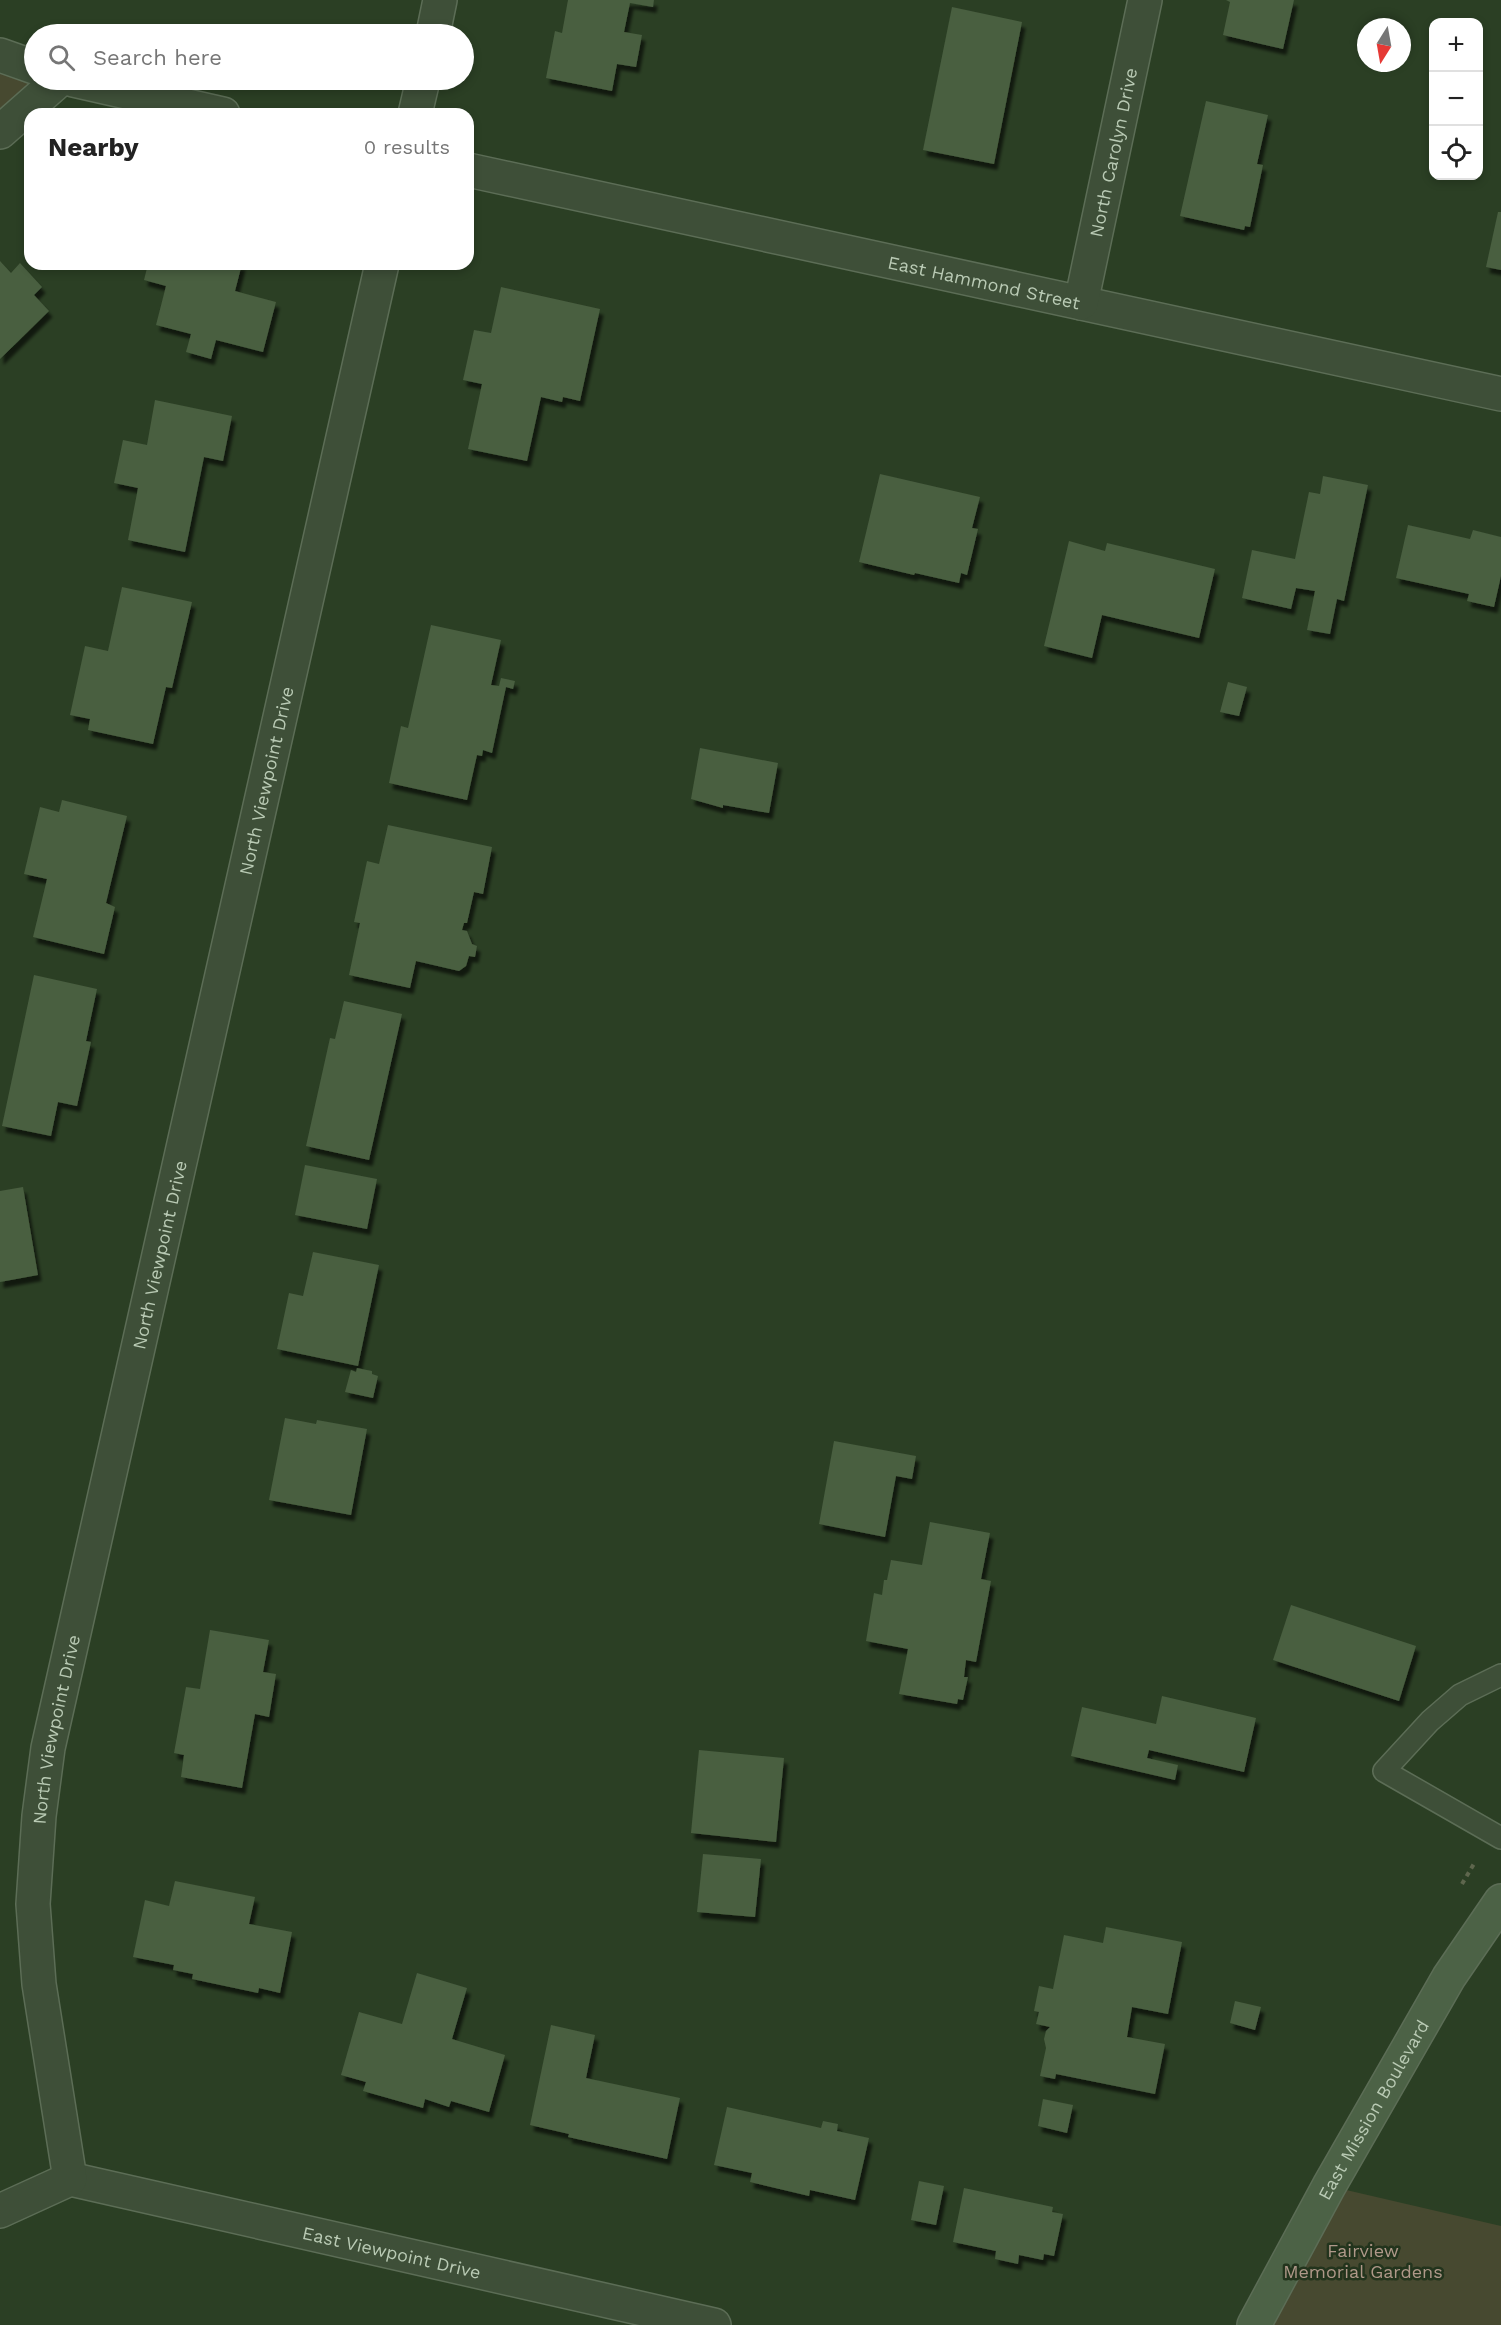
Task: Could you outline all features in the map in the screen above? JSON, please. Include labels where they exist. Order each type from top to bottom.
[{"type":"main road","name":"East Mission Boulevard","points":[[1254,2325],[1329,2186],[1444,1987],[1501,1902]]},
{"type":"street","points":[[435,24],[440,0]]},
{"type":"street","name":"North Carolyn Drive","points":[[1081,303],[1145,0]]},
{"type":"street","points":[[0,54],[24,63]]},
{"type":"street","points":[[27,108],[48,90]]},
{"type":"street","points":[[117,90],[197,108]]},
{"type":"street","points":[[416,108],[421,90]]},
{"type":"street","points":[[0,132],[24,111]]},
{"type":"street","name":"East Hammond Street","points":[[474,171],[1501,394]]},
{"type":"street","name":"North Viewpoint Drive","points":[[70,2179],[39,1984],[33,1904],[39,1816],[48,1748],[381,270]]},
{"type":"street","points":[[0,2211],[70,2179]]},
{"type":"street","name":"East Viewpoint Drive","points":[[70,2179],[714,2325]]},
{"type":"lane","points":[[1501,1675],[1460,1695],[1430,1721],[1384,1771],[1501,1838]]},
{"type":"green space","points":[[0,55],[24,73],[24,90],[27,90],[0,132]]},
{"type":"green space","name":"Fairview Memorial Gardens","points":[[1329,2186],[1501,2226],[1501,2325],[1254,2325]]},
{"type":"building","points":[[568,0],[654,0],[653,7],[630,3],[624,32],[642,35],[636,67],[617,64],[612,91],[546,78],[555,31],[562,33]]},
{"type":"building","points":[[1226,0],[1294,0],[1283,49],[1223,35],[1230,2]]},
{"type":"building","points":[[952,7],[1022,22],[994,164],[923,150]]},
{"type":"building","points":[[1206,101],[1268,115],[1257,164],[1263,165],[1250,227],[1245,226],[1244,230],[1180,216]]},
{"type":"building","points":[[1498,212],[1501,212],[1501,270],[1486,267]]},
{"type":"building","points":[[0,261],[11,273],[20,263],[42,287],[34,295],[49,311],[0,359]]},
{"type":"building","points":[[146,270],[240,270],[235,291],[276,302],[263,352],[216,340],[211,359],[186,352],[191,334],[156,325],[166,286],[144,280]]},
{"type":"building","points":[[501,287],[600,309],[580,401],[563,397],[562,402],[541,397],[527,461],[468,449],[482,384],[463,380],[474,330],[491,333]]},
{"type":"building","points":[[155,400],[232,416],[223,461],[204,457],[185,552],[128,540],[138,488],[114,483],[123,440],[147,445]]},
{"type":"building","points":[[880,474],[980,497],[972,528],[978,529],[967,575],[961,573],[959,583],[859,562]]},
{"type":"building","points":[[1323,476],[1368,485],[1344,601],[1337,599],[1330,634],[1307,630],[1315,591],[1296,588],[1291,609],[1242,598],[1252,550],[1295,559],[1309,492],[1320,494]]},
{"type":"building","points":[[1408,525],[1470,539],[1473,530],[1501,537],[1501,576],[1494,607],[1467,601],[1469,594],[1396,578]]},
{"type":"building","points":[[1069,541],[1105,551],[1107,543],[1215,569],[1199,638],[1102,615],[1092,658],[1044,646]]},
{"type":"building","points":[[122,587],[192,602],[172,688],[166,687],[153,744],[88,730],[90,719],[70,715],[85,646],[108,651]]},
{"type":"building","points":[[431,625],[501,640],[491,685],[499,686],[501,678],[515,681],[513,689],[506,687],[492,753],[483,750],[482,756],[477,755],[467,800],[389,783],[401,726],[408,728]]},
{"type":"building","points":[[1228,682],[1247,687],[1239,716],[1220,712]]},
{"type":"building","points":[[700,748],[778,763],[769,813],[723,805],[723,808],[691,799]]},
{"type":"building","points":[[62,800],[127,816],[106,903],[115,907],[104,954],[33,937],[47,879],[24,874],[40,807],[59,812]]},
{"type":"building","points":[[388,825],[492,847],[483,894],[474,892],[467,923],[464,923],[462,930],[467,931],[472,944],[477,946],[475,957],[469,956],[466,966],[459,971],[416,961],[410,988],[349,975],[360,923],[354,922],[367,861],[379,864]]},
{"type":"building","points":[[34,975],[97,989],[86,1041],[91,1042],[77,1106],[58,1102],[51,1136],[2,1126]]},
{"type":"building","points":[[344,1001],[402,1014],[369,1160],[306,1146],[330,1038],[335,1039]]},
{"type":"building","points":[[305,1165],[377,1179],[367,1229],[295,1215]]},
{"type":"building","points":[[23,1187],[38,1275],[0,1282],[0,1191]]},
{"type":"building","points":[[313,1252],[379,1265],[358,1366],[277,1349],[289,1293],[303,1296]]},
{"type":"building","points":[[357,1368],[372,1371],[372,1374],[378,1376],[373,1398],[345,1392],[351,1370],[356,1372]]},
{"type":"building","points":[[285,1418],[316,1424],[317,1420],[367,1429],[351,1515],[269,1500]]},
{"type":"building","points":[[834,1441],[916,1456],[912,1479],[896,1476],[885,1537],[819,1524]]},
{"type":"building","points":[[930,1522],[990,1533],[981,1579],[991,1581],[976,1662],[966,1660],[964,1677],[968,1677],[963,1700],[958,1699],[957,1704],[899,1694],[908,1649],[866,1641],[874,1593],[882,1595],[891,1560],[922,1565]]},
{"type":"building","points":[[1291,1605],[1416,1646],[1399,1701],[1273,1660]]},
{"type":"building","points":[[210,1630],[269,1640],[263,1672],[276,1674],[269,1717],[255,1714],[242,1788],[181,1777],[184,1755],[174,1753],[186,1687],[200,1689]]},
{"type":"building","points":[[1162,1696],[1256,1718],[1244,1772],[1149,1750],[1147,1758],[1178,1765],[1175,1780],[1071,1756],[1082,1707],[1156,1724]]},
{"type":"building","points":[[699,1750],[784,1758],[776,1842],[691,1833]]},
{"type":"building","points":[[703,1854],[761,1859],[755,1917],[697,1912]]},
{"type":"building","points":[[175,1881],[255,1897],[249,1924],[292,1932],[280,1993],[259,1988],[258,1993],[192,1979],[193,1974],[173,1970],[174,1965],[133,1957],[145,1900],[169,1906]]},
{"type":"building","points":[[1106,1927],[1182,1942],[1168,2014],[1132,2007],[1127,2037],[1165,2044],[1155,2094],[1056,2074],[1055,2079],[1040,2076],[1046,2048],[1044,2039],[1050,2027],[1036,2024],[1039,2012],[1034,2011],[1039,1986],[1053,1989],[1064,1935],[1103,1943]]},
{"type":"building","points":[[417,1973],[467,1988],[452,2039],[505,2055],[489,2112],[451,2101],[449,2107],[425,2099],[423,2108],[363,2091],[366,2082],[341,2075],[359,2012],[402,2024]]},
{"type":"building","points":[[1235,2001],[1261,2007],[1255,2030],[1230,2023]]},
{"type":"building","points":[[551,2025],[595,2035],[586,2078],[680,2098],[667,2159],[568,2137],[569,2134],[530,2125]]},
{"type":"building","points":[[1043,2099],[1073,2105],[1067,2133],[1038,2126]]},
{"type":"building","points":[[727,2107],[821,2128],[823,2121],[838,2124],[837,2131],[869,2138],[855,2200],[810,2190],[809,2196],[750,2182],[752,2173],[714,2165]]},
{"type":"building","points":[[919,2181],[944,2186],[936,2225],[911,2220]]},
{"type":"building","points":[[964,2188],[1053,2207],[1052,2212],[1063,2214],[1054,2256],[1044,2254],[1043,2260],[1019,2255],[1018,2264],[995,2259],[996,2251],[953,2242]]}]
